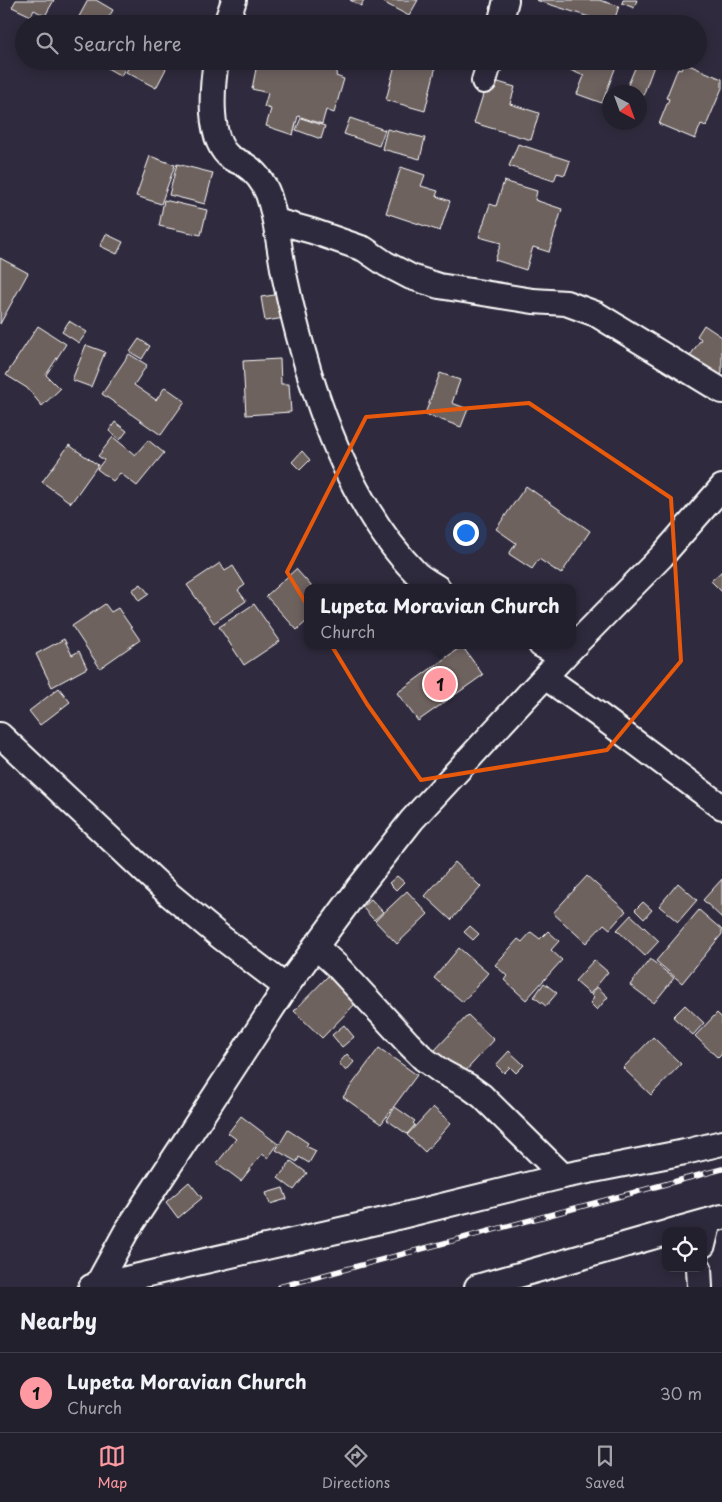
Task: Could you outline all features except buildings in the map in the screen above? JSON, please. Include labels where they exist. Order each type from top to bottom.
[{"type":"street","points":[[229,15],[234,0]]},
{"type":"street","points":[[502,15],[506,0]]},
{"type":"street","points":[[215,70],[212,102],[217,136],[221,148],[230,157],[246,165],[257,176],[267,192],[276,221],[285,281],[302,350],[345,468],[365,506],[388,539],[417,574],[432,584]]},
{"type":"street","points":[[276,221],[364,249],[386,264],[411,277],[439,286],[533,301],[566,303],[596,314],[722,391]]},
{"type":"street","points":[[576,645],[662,556],[722,488]]},
{"type":"street","points":[[548,649],[564,657]]},
{"type":"street","points":[[94,1286],[126,1232],[286,987],[315,946],[412,820],[572,649]]},
{"type":"street","points":[[545,677],[722,807]]},
{"type":"street","points":[[0,735],[170,895],[286,987]]},
{"type":"street","points":[[315,946],[363,994],[418,1054],[442,1072],[482,1096],[563,1176]]},
{"type":"street","points":[[94,1286],[380,1222],[563,1176],[722,1143]]},
{"type":"street","points":[[686,1227],[715,1219]]},
{"type":"street","points":[[707,1236],[715,1219]]},
{"type":"street","points":[[477,1287],[523,1280],[662,1234]]},
{"type":"street","points":[[698,1272],[700,1287]]},
{"type":"highlighted area","points":[[529,403],[671,498],[681,661],[607,750],[421,780],[367,704],[287,572],[366,417]]},
{"type":"railway","points":[[279,1287],[722,1169]]},
{"type":"place","name":"Lupeta Moravian Church","points":[[440,684]]}]
